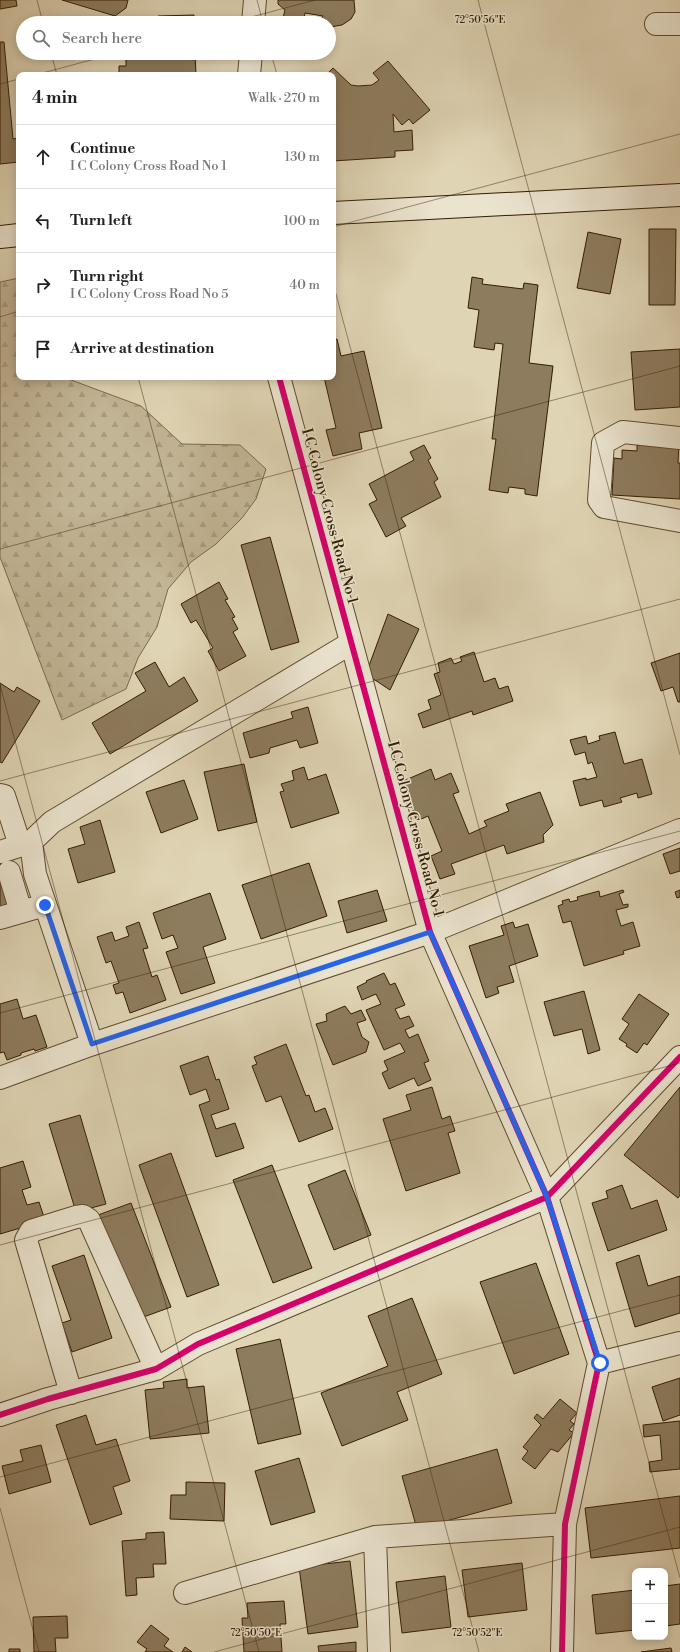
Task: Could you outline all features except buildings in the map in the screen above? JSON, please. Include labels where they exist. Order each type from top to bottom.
[{"type":"street","points":[[254,16],[255,0]]},
{"type":"street","points":[[656,24],[680,24]]},
{"type":"street","points":[[249,72],[250,60]]},
{"type":"street","points":[[336,213],[680,195]]},
{"type":"street","points":[[0,237],[16,235]]},
{"type":"street","name":"I C Colony Cross Road No 1","points":[[280,380],[430,932],[547,1197],[600,1363]]},
{"type":"street","points":[[680,438],[623,432],[603,443],[599,500],[604,507],[680,521]]},
{"type":"street","points":[[17,846],[52,822],[351,643]]},
{"type":"street","points":[[0,795],[4,796],[17,846],[35,874],[92,1044]]},
{"type":"street","points":[[0,1078],[92,1044],[430,932],[680,830]]},
{"type":"street","points":[[9,872],[21,912]]},
{"type":"street","points":[[0,918],[45,905]]},
{"type":"street","points":[[0,1414],[156,1369],[198,1344],[547,1197],[680,1057]]},
{"type":"street","points":[[71,1393],[26,1240],[31,1231],[76,1217],[83,1216],[89,1220],[156,1369]]},
{"type":"street","points":[[562,1652],[565,1524],[600,1363],[680,1343]]},
{"type":"street","points":[[185,1593],[375,1537],[565,1524]]},
{"type":"street","points":[[375,1537],[379,1652]]},
{"type":"green space","points":[[16,279],[16,380],[71,380],[141,406],[182,444],[240,445],[266,469],[256,499],[242,518],[216,544],[191,562],[168,589],[157,627],[138,658],[126,689],[62,720],[0,557],[0,282]]},
{"type":"cycle path","points":[[280,380],[430,932],[547,1197],[599,1363],[565,1524],[562,1652]]},
{"type":"cycle path","points":[[0,1415],[48,1399],[156,1369],[198,1344],[547,1197],[680,1057]]},
{"type":"route","points":[[45,905],[92,1044],[430,932],[547,1197],[600,1363]]}]
